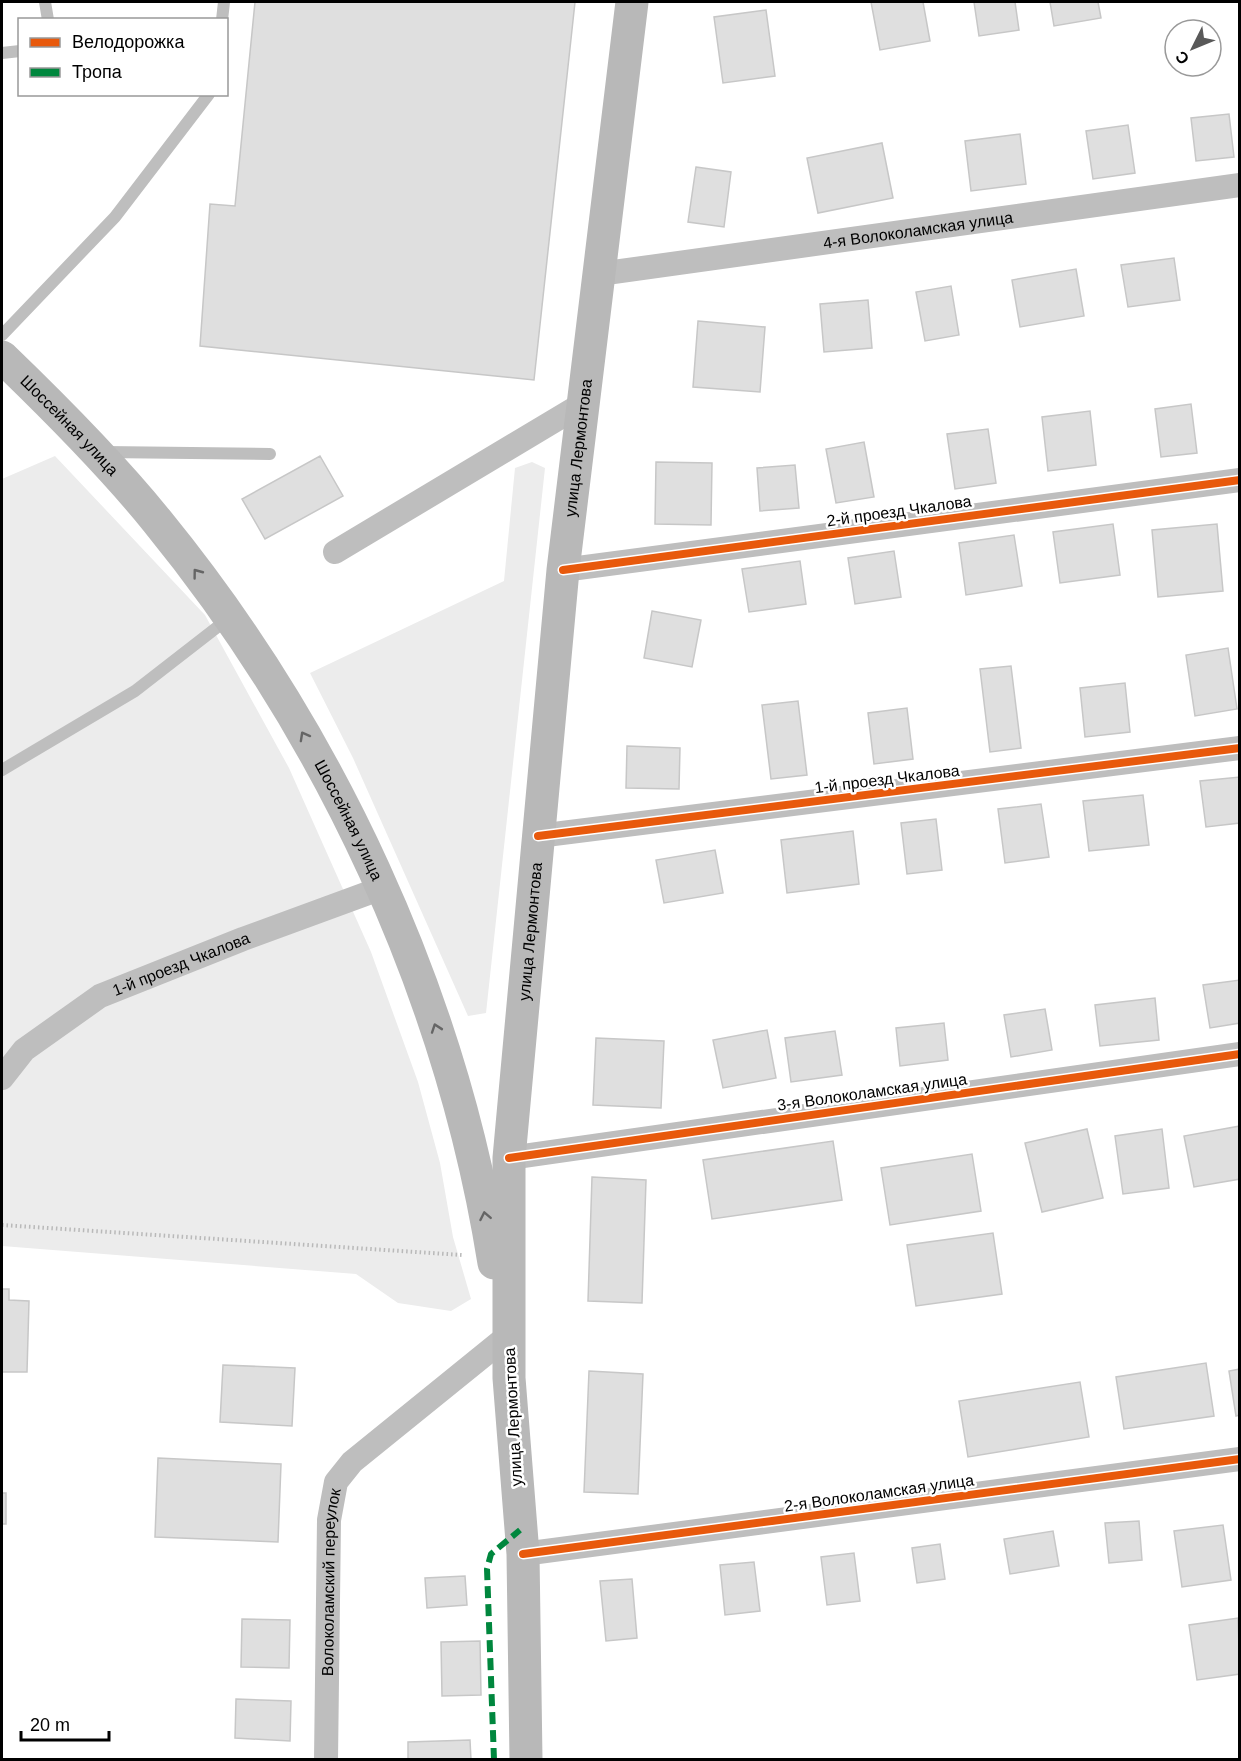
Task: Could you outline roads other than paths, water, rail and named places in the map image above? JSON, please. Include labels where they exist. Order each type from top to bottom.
[{"type":"main road","name":"улица Лермонтова","points":[[526,1760],[523,1554],[509,1378],[509,1158],[563,570],[632,2]]},
{"type":"main road","name":"Шоссейная улица","points":[[2,357],[77,430],[157,521],[230,617],[286,704],[326,774],[382,888],[437,1032],[478,1181],[493,1258],[509,1378]]},
{"type":"street","name":"4-я Волоколамская улица","points":[[599,274],[1239,185]]},
{"type":"street","points":[[335,552],[584,403]]},
{"type":"street","name":"2-й проезд Чкалова","points":[[563,570],[1239,480]]},
{"type":"street","name":"1-й проезд Чкалова","points":[[538,836],[1239,748]]},
{"type":"street","name":"1-й проезд Чкалова","points":[[2,1078],[24,1050],[100,996],[243,939],[382,888]]},
{"type":"street","name":"3-я Волоколамская улица","points":[[509,1158],[1239,1054]]},
{"type":"street","name":"Волоколамский переулок","points":[[326,1760],[329,1520],[336,1482],[352,1462],[505,1338]]},
{"type":"street","name":"2-я Волоколамская улица","points":[[523,1554],[1239,1459]]},
{"type":"lane","points":[[45,2],[48,18]]},
{"type":"lane","points":[[222,18],[224,2]]},
{"type":"lane","points":[[2,53],[18,51]]},
{"type":"lane","points":[[2,335],[115,217],[207,96]]},
{"type":"lane","points":[[96,452],[270,454]]},
{"type":"lane","points":[[2,770],[135,691],[230,617]]}]
